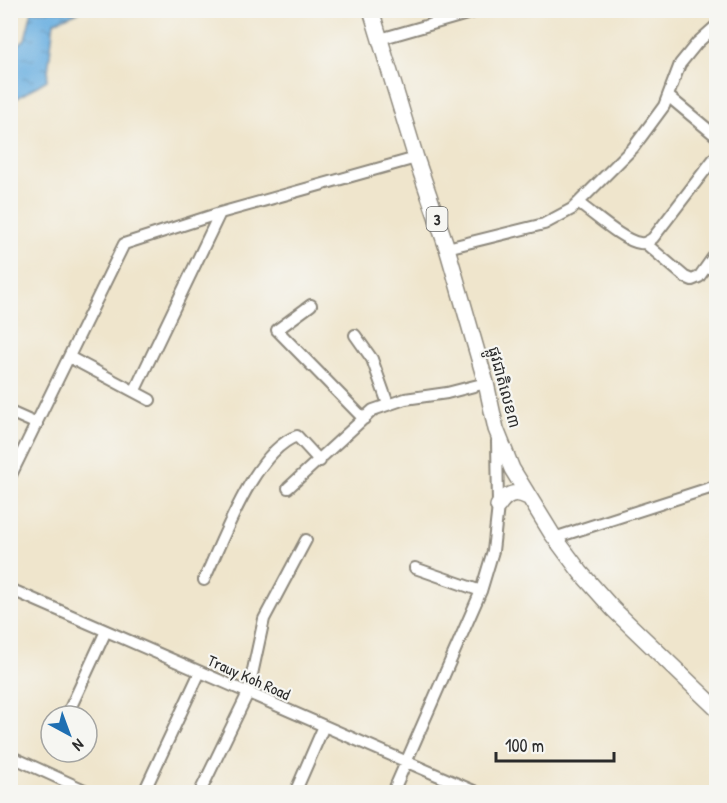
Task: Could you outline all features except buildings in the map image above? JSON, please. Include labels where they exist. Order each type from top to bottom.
[{"type":"highway","name":"ផ្លូវជាតិលេខ៣","points":[[371,10],[416,158],[447,249],[486,383],[496,429],[512,469],[554,537],[613,609],[717,708]]},
{"type":"highway","points":[[498,506],[511,493],[519,492],[528,497]]},
{"type":"street","points":[[380,39],[481,10]]},
{"type":"street","points":[[447,249],[544,224],[559,218],[578,203],[633,148],[661,111],[687,54],[717,26]]},
{"type":"street","points":[[668,96],[717,136]]},
{"type":"street","points":[[578,203],[621,234],[638,244],[645,243],[653,238],[717,156]]},
{"type":"street","points":[[10,477],[124,244],[220,213],[416,158]]},
{"type":"street","points":[[135,390],[220,213]]},
{"type":"street","points":[[645,243],[692,280],[699,277],[717,253]]},
{"type":"street","points":[[311,304],[277,330],[364,419]]},
{"type":"street","points":[[356,335],[372,359],[388,404]]},
{"type":"street","points":[[69,357],[150,400]]},
{"type":"street","points":[[288,488],[373,410],[388,404],[486,383]]},
{"type":"street","points":[[10,412],[37,424]]},
{"type":"street","points":[[393,792],[481,591],[493,552],[498,506],[499,465],[496,429]]},
{"type":"street","points":[[204,580],[246,493],[262,466],[277,450],[297,436],[320,461]]},
{"type":"street","points":[[554,537],[717,486]]},
{"type":"street","points":[[200,792],[248,693],[264,619],[306,540]]},
{"type":"street","points":[[415,568],[481,591]]},
{"type":"street","name":"Trauy Koh Road","points":[[10,589],[476,792]]},
{"type":"street","points":[[72,704],[106,631]]},
{"type":"street","points":[[144,792],[200,672]]},
{"type":"street","points":[[297,788],[324,726]]},
{"type":"street","points":[[10,756],[88,792]]},
{"type":"water","points":[[32,11],[81,11],[54,22],[47,80],[11,102],[11,64],[17,57],[18,45],[25,39]]}]
